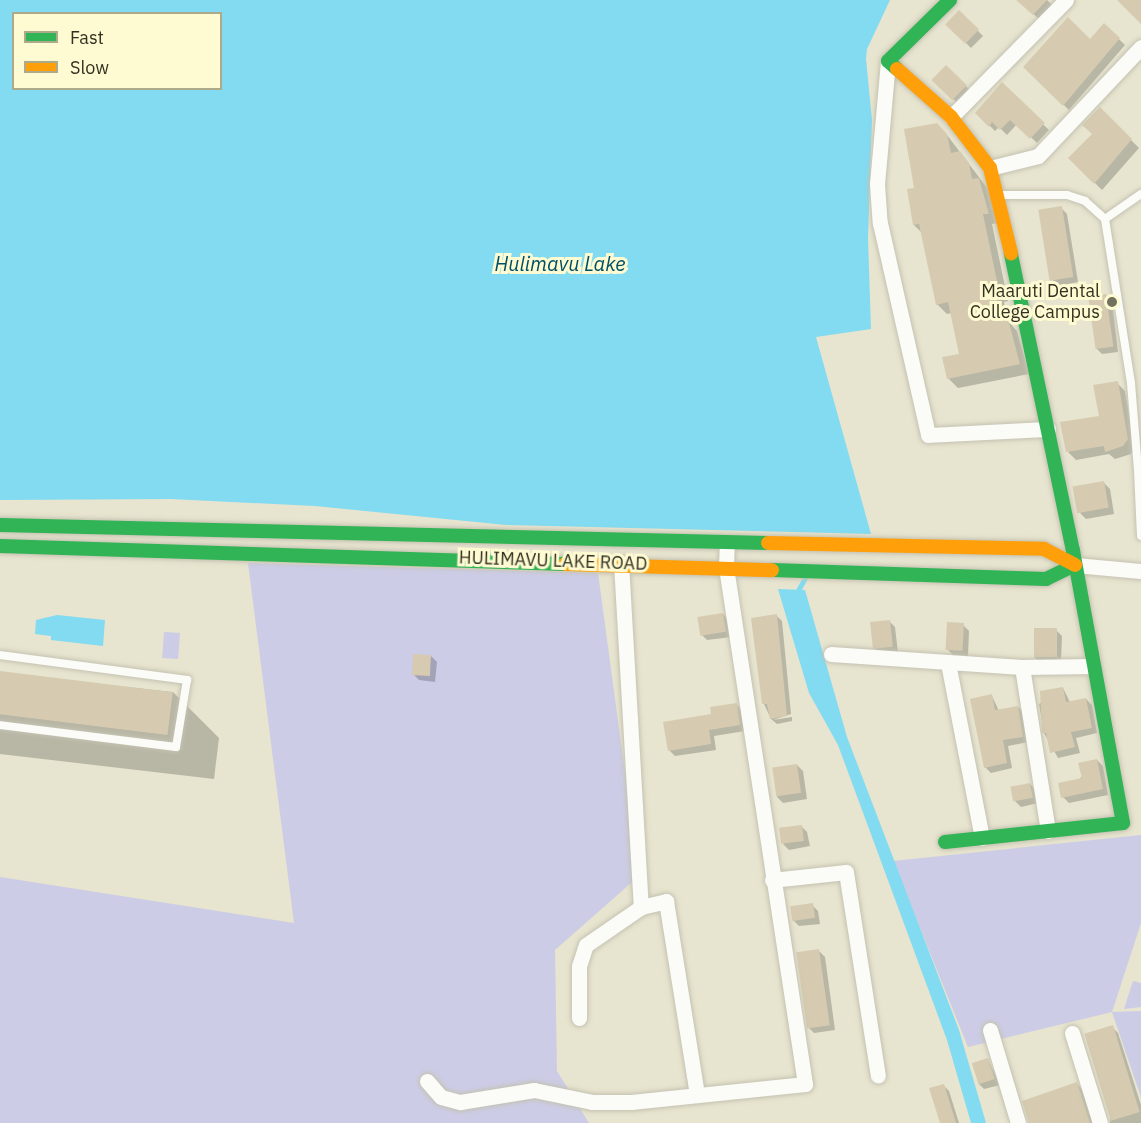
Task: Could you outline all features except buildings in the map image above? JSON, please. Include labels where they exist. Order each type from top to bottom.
[{"type":"main road","points":[[945,842],[1123,823],[1076,565],[999,195],[990,168],[951,117],[888,60],[950,0]]},
{"type":"main road","name":"HULIMAVU LAKE ROAD","points":[[0,525],[1044,549],[1076,565]]},
{"type":"main road","name":"HULIMAVU LAKE ROAD","points":[[0,546],[621,563],[1046,579],[1076,565]]},
{"type":"street","points":[[951,117],[1066,0]]},
{"type":"street","points":[[990,168],[1038,156],[1141,47]]},
{"type":"street","points":[[888,60],[877,184],[880,223],[928,435],[1048,429]]},
{"type":"street","points":[[427,1081],[441,1098],[460,1102],[534,1090],[592,1102],[697,1095],[805,1084],[772,880],[726,567],[727,543]]},
{"type":"street","points":[[621,563],[641,907]]},
{"type":"street","points":[[1076,565],[1141,571]]},
{"type":"street","points":[[831,654],[1022,667],[1094,666]]},
{"type":"street","points":[[948,663],[982,838]]},
{"type":"street","points":[[1022,667],[1048,831]]},
{"type":"street","points":[[772,880],[846,872],[878,1076]]},
{"type":"street","points":[[579,1018],[581,955],[586,945],[641,907],[666,901],[697,1095]]},
{"type":"street","points":[[990,1030],[1018,1123]]},
{"type":"street","points":[[1072,1033],[1100,1123]]},
{"type":"lane","points":[[1105,219],[1141,194]]},
{"type":"lane","points":[[999,195],[1067,195],[1085,201],[1105,219],[1131,383],[1139,470],[1141,536]]},
{"type":"lane","points":[[0,655],[187,680],[176,747],[0,725]]},
{"type":"shaded area","points":[[248,563],[598,573],[639,876],[555,950],[557,1071],[589,1123],[0,1123],[0,877],[294,923]]},
{"type":"shaded area","points":[[164,632],[180,633],[178,659],[162,658]]},
{"type":"shaded area","points":[[1141,835],[1141,923],[1112,1012],[968,1047],[893,861]]},
{"type":"shaded area","points":[[1133,981],[1141,983],[1141,1007],[1124,1009]]},
{"type":"shaded area","points":[[1141,1011],[1141,1097],[1112,1012]]},
{"type":"water","name":"Hulimavu Lake","points":[[0,0],[890,0],[867,49],[866,59],[872,120],[868,238],[871,329],[816,337],[871,534],[506,525],[315,506],[171,499],[0,500]]},
{"type":"water","points":[[778,589],[805,590],[847,737],[959,1030],[986,1123],[971,1123],[947,1040],[838,745],[809,693]]},
{"type":"water","points":[[57,615],[105,620],[103,646],[51,640],[51,636],[35,634],[36,620]]},
{"type":"waterway","points":[[796,594],[806,576]]},
{"type":"traffic: fast","points":[[897,69],[888,61],[950,0]]},
{"type":"traffic: fast","points":[[945,842],[1123,823],[1073,551],[1011,253]]},
{"type":"traffic: fast","points":[[0,525],[768,543]]},
{"type":"traffic: fast","points":[[0,546],[565,564]]},
{"type":"traffic: fast","points":[[772,570],[1046,579],[1075,565]]},
{"type":"traffic: slow","points":[[897,69],[951,117],[990,168],[1011,253]]},
{"type":"traffic: slow","points":[[768,543],[1044,549],[1075,565]]},
{"type":"traffic: slow","points":[[565,564],[772,570]]},
{"type":"place","name":"Maaruti Dental College Campus","points":[[1112,302]]}]
